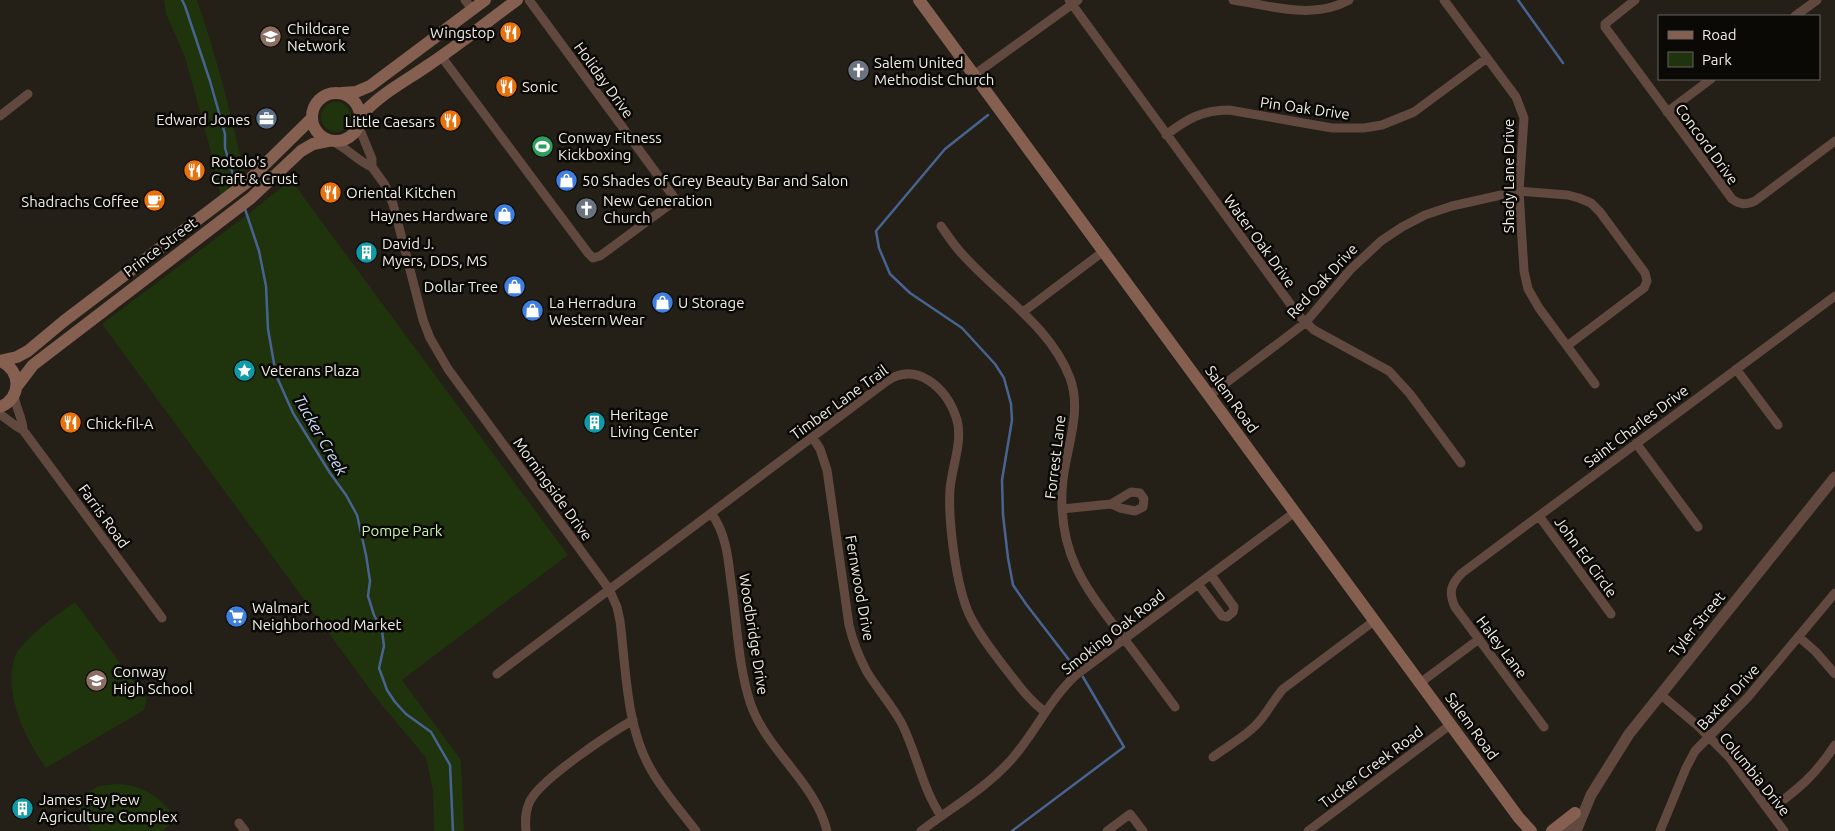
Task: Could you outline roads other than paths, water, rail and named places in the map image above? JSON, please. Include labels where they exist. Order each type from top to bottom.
[{"type":"main road","points":[[485,0],[469,5],[461,17],[370,86],[356,92],[334,93],[322,97],[313,107],[311,119],[316,132],[331,141],[342,141],[350,137],[359,121],[381,96],[446,53],[517,0]]},
{"type":"main road","name":"Salem Road","points":[[919,0],[1450,725],[1519,818],[1531,831]]},
{"type":"main road","points":[[446,53],[453,38],[474,20],[469,5]]},
{"type":"main road","points":[[446,53],[440,45],[462,23],[461,17]]},
{"type":"main road","points":[[342,94],[354,100],[358,108],[359,121]]},
{"type":"main road","name":"Prince Street","points":[[0,361],[17,357],[28,351],[64,321],[246,183],[311,119]]},
{"type":"main road","name":"Prince Street","points":[[0,407],[10,400],[33,364],[251,198],[301,151],[313,144],[331,141]]},
{"type":"main road","points":[[0,361],[12,370],[16,378],[15,390]]},
{"type":"main road","points":[[1552,831],[1575,813]]},
{"type":"main road","name":"Salem Road","points":[[1519,818],[1524,831]]},
{"type":"street","name":"Holiday Drive","points":[[446,53],[588,253],[596,258],[676,200],[529,0]]},
{"type":"street","points":[[1233,0],[1313,12],[1339,6],[1349,0]]},
{"type":"street","name":"Shady Lane Drive","points":[[1444,0],[1516,97],[1524,118],[1519,191],[1524,271],[1528,288],[1533,299],[1595,384]]},
{"type":"street","name":"Concord Drive","points":[[1635,0],[1609,19],[1605,24],[1607,30],[1732,199],[1738,204],[1747,205],[1755,201],[1835,141]]},
{"type":"street","points":[[1796,15],[1817,0]]},
{"type":"street","points":[[974,75],[1072,1]]},
{"type":"street","name":"Water Oak Drive","points":[[1072,1],[1166,134],[1305,323],[1314,330],[1389,371],[1410,394],[1461,463]]},
{"type":"street","name":"Pin Oak Drive","points":[[1166,134],[1192,118],[1205,112],[1218,110],[1229,110],[1332,128],[1357,129],[1382,125],[1414,112],[1487,58]]},
{"type":"street","points":[[1667,112],[1710,80]]},
{"type":"street","points":[[0,116],[28,94]]},
{"type":"street","name":"Morningside Drive","points":[[359,121],[372,159],[372,167]]},
{"type":"street","name":"Morningside Drive","points":[[331,141],[345,148],[365,164],[372,167],[385,185],[393,204],[418,302],[430,338],[453,376],[609,590],[617,607],[620,620],[632,720],[638,742],[649,766],[696,831]]},
{"type":"street","name":"Red Oak Drive","points":[[1210,395],[1305,323],[1368,251],[1390,234],[1425,215],[1452,206],[1519,191],[1568,195],[1591,204],[1600,212],[1645,273],[1647,281],[1644,288],[1567,346]]},
{"type":"street","name":"Forrest Lane","points":[[941,226],[964,257],[1022,312],[1053,348],[1071,380],[1074,417],[1062,482],[1064,532],[1077,572],[1090,593],[1175,707]]},
{"type":"street","points":[[1022,312],[1104,251]]},
{"type":"street","name":"Saint Charles Drive","points":[[1454,580],[1462,572],[1835,296]]},
{"type":"street","points":[[1736,369],[1778,425]]},
{"type":"street","name":"Timber Lane Trail","points":[[497,674],[887,381],[898,375],[910,373],[922,376],[939,389],[949,403],[958,424],[958,440],[951,476],[950,502],[961,591],[970,615],[989,646],[1033,704],[1044,712]]},
{"type":"street","name":"Farris Road","points":[[15,390],[16,407],[23,424],[23,430]]},
{"type":"street","name":"Farris Road","points":[[0,414],[23,430],[162,618]]},
{"type":"street","name":"Fernwood Drive","points":[[812,438],[822,454],[827,470],[849,626],[853,641],[868,673],[901,722],[918,763],[928,795],[941,816]]},
{"type":"street","points":[[1636,443],[1698,527]]},
{"type":"street","name":"Tyler Street","points":[[1576,831],[1591,795],[1629,734],[1835,477]]},
{"type":"street","points":[[1062,509],[1112,504]]},
{"type":"street","name":"Smoking Oak Road","points":[[921,831],[990,780],[1010,762],[1064,686],[1295,512]]},
{"type":"street","name":"Woodbridge Drive","points":[[711,513],[721,528],[730,567],[743,670],[751,706],[770,740],[813,796],[823,815],[827,831]]},
{"type":"street","name":"John Ed Circle","points":[[1538,516],[1611,614]]},
{"type":"street","points":[[1198,584],[1222,616],[1227,617],[1230,615],[1234,607],[1211,575]]},
{"type":"street","name":"Haley Lane","points":[[1454,580],[1451,587],[1452,600],[1544,726]]},
{"type":"street","name":"Baxter Drive","points":[[1660,831],[1686,768],[1695,752],[1748,697],[1835,593]]},
{"type":"street","points":[[1213,757],[1254,726],[1283,689],[1374,621]]},
{"type":"street","points":[[1799,637],[1816,652],[1835,674]]},
{"type":"street","points":[[1420,683],[1479,639]]},
{"type":"street","name":"Columbia Drive","points":[[1660,694],[1709,738],[1728,758],[1784,831]]},
{"type":"street","points":[[526,831],[526,811],[530,801],[543,784],[632,720]]},
{"type":"street","name":"Tucker Creek Road","points":[[1308,831],[1450,725]]},
{"type":"street","points":[[1769,811],[1804,784],[1822,765],[1835,745]]},
{"type":"street","name":"Tyler Street","points":[[1565,831],[1575,813],[1591,795]]},
{"type":"street","points":[[1107,831],[1130,814],[1143,831]]},
{"type":"street","points":[[239,822],[245,831]]},
{"type":"waterway","name":"Tucker Creek","points":[[182,0],[210,81],[225,134],[225,148],[236,185]]},
{"type":"waterway","points":[[1518,0],[1563,63]]},
{"type":"waterway","points":[[988,115],[945,149],[876,231],[879,248],[890,274],[910,293],[962,328],[995,364],[1004,378],[1011,404],[1012,420],[1002,480],[1003,515],[1013,585],[1076,669]]},
{"type":"waterway","name":"Tucker Creek","points":[[245,209],[259,251],[266,286],[268,329],[276,375],[293,413],[357,515],[370,581],[368,596],[382,631],[384,646],[379,668],[387,690],[395,702],[406,714],[431,732],[450,765],[453,831]]},
{"type":"waterway","points":[[1012,831],[1124,747],[1083,677]]},
{"type":"place","name":"Wingstop","points":[[511,32]]},
{"type":"place","name":"Childcare Network","points":[[271,37]]},
{"type":"place","name":"Salem United Methodist Church","points":[[858,71]]},
{"type":"place","name":"Sonic","points":[[506,86]]},
{"type":"place","name":"Edward Jones","points":[[266,119]]},
{"type":"place","name":"Little Caesars","points":[[451,121]]},
{"type":"place","name":"Conway Fitness Kickboxing","points":[[542,146]]},
{"type":"place","name":"Rotolo's Craft & Crust","points":[[195,170]]},
{"type":"place","name":"50 Shades of Grey Beauty Bar and Salon","points":[[566,180]]},
{"type":"place","name":"Oriental Kitchen","points":[[330,192]]},
{"type":"place","name":"Shadrachs Coffee","points":[[155,201]]},
{"type":"place","name":"New Generation Church","points":[[587,209]]},
{"type":"place","name":"Haynes Hardware","points":[[504,215]]},
{"type":"place","name":"David J. Myers, DDS, MS","points":[[366,252]]},
{"type":"place","name":"Dollar Tree","points":[[514,286]]},
{"type":"place","name":"U Storage","points":[[662,302]]},
{"type":"place","name":"La Herradura Western Wear","points":[[533,311]]},
{"type":"place","name":"Veterans Plaza","points":[[245,370]]},
{"type":"place","name":"Chick-fil-A","points":[[70,423]]},
{"type":"place","name":"Heritage Living Center","points":[[594,423]]},
{"type":"place","name":"Walmart Neighborhood Market","points":[[236,616]]},
{"type":"place","name":"Conway High School","points":[[97,680]]},
{"type":"place","name":"James Fay Pew Agriculture Complex","points":[[23,808]]},
{"type":"park label","name":"Pompe Park","points":[[402,530]]}]
